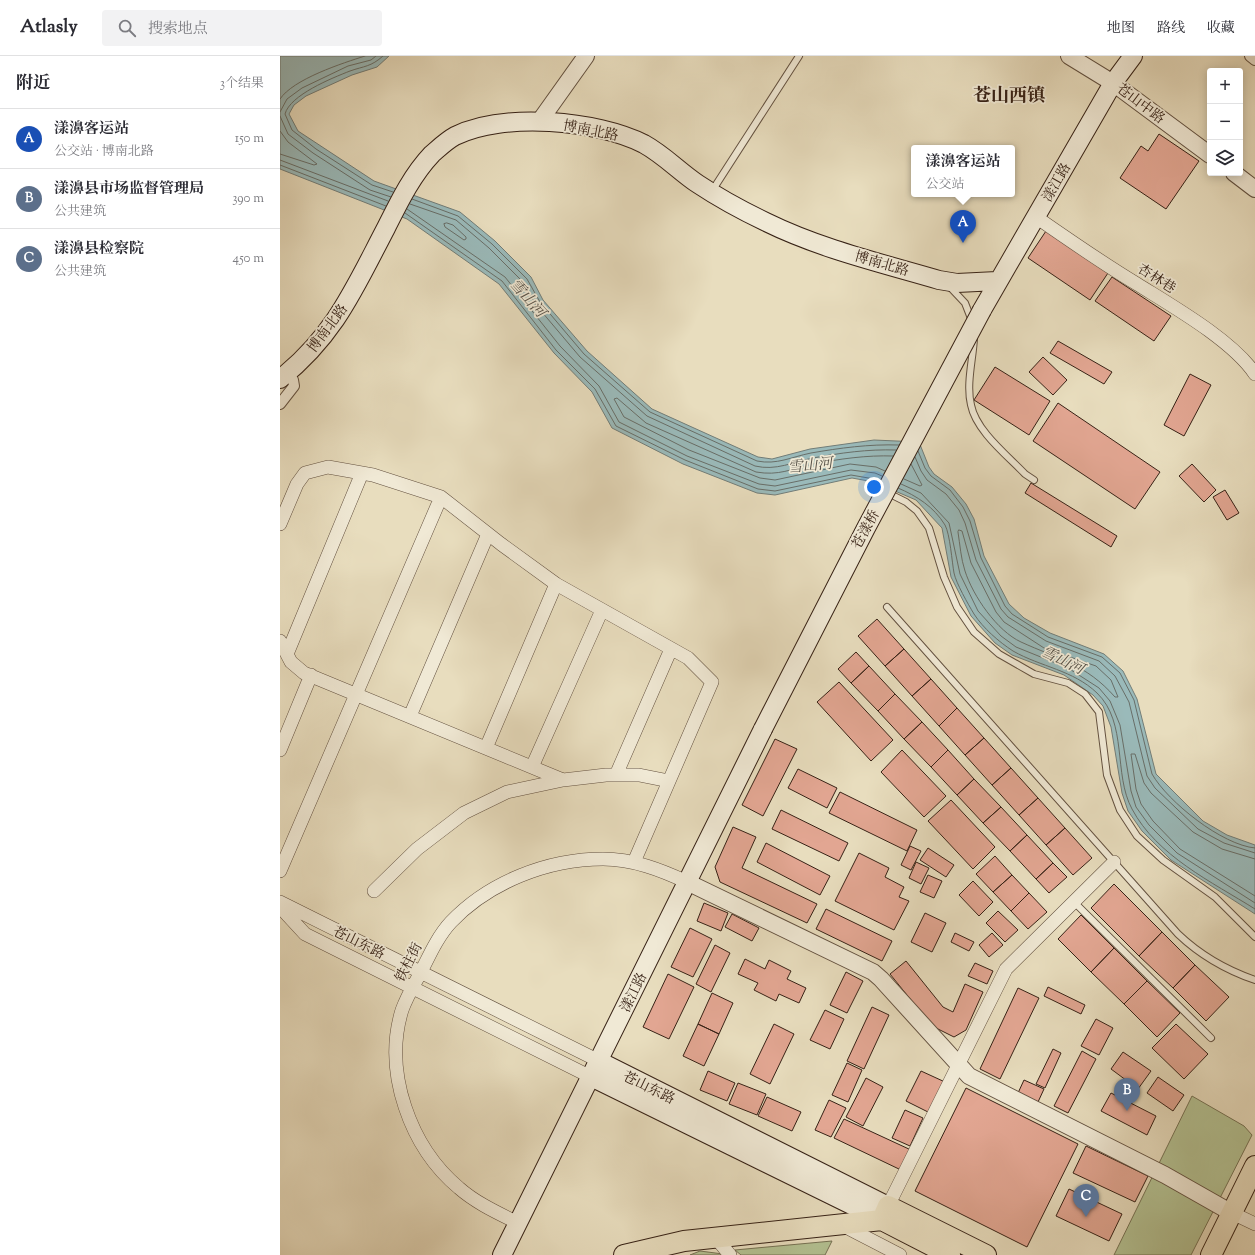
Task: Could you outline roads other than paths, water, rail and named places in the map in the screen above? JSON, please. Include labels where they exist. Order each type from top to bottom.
[{"type":"main road","name":"漾江路","points":[[982,310],[997,281],[1036,217],[1113,83],[1133,56]]},
{"type":"main road","name":"博南北路","points":[[284,376],[312,351],[337,318],[417,173],[431,155],[456,136],[494,124],[539,122],[594,128],[629,138],[654,150],[698,184],[711,192],[766,222],[807,239],[957,283],[997,281]]},
{"type":"main road","name":"苍漾桥","points":[[763,730],[866,528],[982,310]]},
{"type":"main road","name":"漾江路","points":[[502,1255],[763,730]]},
{"type":"main road","name":"苍山东路","points":[[595,1069],[885,1213],[986,1255]]},
{"type":"main road","points":[[1211,1255],[1255,1166]]},
{"type":"main road","name":"苍山东路","points":[[885,1213],[950,1255]]},
{"type":"main road","points":[[624,1255],[654,1247],[716,1238],[840,1225],[885,1213]]},
{"type":"street","points":[[539,122],[586,56]]},
{"type":"street","name":"苍山中路","points":[[1069,56],[1113,83],[1207,153]]},
{"type":"street","points":[[1250,56],[1255,60]]},
{"type":"street","points":[[1238,176],[1255,189]]},
{"type":"street","name":"杏林巷","points":[[1036,217],[1088,254],[1191,318],[1237,354],[1255,374]]},
{"type":"street","points":[[280,404],[294,386],[293,380],[284,376]]},
{"type":"street","points":[[280,524],[297,484],[305,473],[328,466],[362,473],[441,497],[556,584],[688,658],[712,682],[634,862]]},
{"type":"street","points":[[287,654],[362,473]]},
{"type":"street","points":[[280,871],[441,497]]},
{"type":"street","points":[[410,716],[488,534]]},
{"type":"street","points":[[486,748],[556,584]]},
{"type":"street","points":[[532,767],[602,610]]},
{"type":"street","points":[[280,641],[291,662],[304,673],[357,693],[563,780]]},
{"type":"street","points":[[616,775],[672,649]]},
{"type":"street","points":[[280,750],[311,675]]},
{"type":"street","points":[[374,891],[417,849],[464,813],[507,792],[563,780],[616,775],[639,775],[669,781]]},
{"type":"street","name":"铁柱街","points":[[518,1223],[482,1205],[459,1188],[435,1164],[417,1136],[404,1108],[398,1082],[397,1051],[403,1009],[413,988],[437,941],[450,923],[473,902],[499,885],[523,874],[576,861],[603,859],[634,862],[666,872],[687,882]]},
{"type":"street","points":[[885,1213],[1006,969],[1114,862]]},
{"type":"street","points":[[687,882],[874,972],[882,978],[958,1065],[969,1076],[981,1084],[1165,1175],[1232,1213],[1255,1224]]},
{"type":"street","name":"苍山东路","points":[[280,902],[421,973],[595,1069]]},
{"type":"street","name":"苍山东路","points":[[280,907],[304,934],[413,988],[595,1069]]},
{"type":"street","points":[[840,1225],[900,1255]]},
{"type":"street","points":[[716,1238],[730,1255]]},
{"type":"lane","points":[[711,192],[800,56]]},
{"type":"lane","points":[[944,280],[965,303],[971,315],[974,333],[970,404],[973,415],[982,429],[1025,474],[1034,480]]},
{"type":"lane","points":[[894,496],[917,510],[930,528],[944,577],[957,607],[974,632],[999,654],[1034,674],[1068,683],[1085,694],[1099,712],[1107,775],[1120,810],[1138,836],[1163,860],[1215,897],[1255,937]]},
{"type":"lane","points":[[887,607],[1178,934],[1197,952],[1241,975],[1255,980]]},
{"type":"lane","points":[[1074,902],[1212,1038]]},
{"type":"water","name":"雪山河","points":[[280,56],[389,56],[377,67],[352,75],[306,96],[294,105],[289,114],[298,131],[374,181],[460,212],[495,241],[531,277],[543,300],[587,351],[652,409],[758,457],[772,459],[810,449],[874,440],[919,442],[929,467],[934,474],[952,487],[966,504],[974,519],[984,556],[1009,604],[1024,618],[1050,633],[1104,654],[1123,671],[1137,699],[1156,774],[1203,821],[1227,835],[1255,845],[1255,914],[1171,860],[1142,831],[1128,811],[1122,793],[1111,727],[1103,706],[1093,695],[1064,675],[1012,655],[995,643],[971,616],[951,577],[942,528],[916,500],[874,482],[852,478],[775,495],[757,493],[683,464],[612,428],[592,392],[554,353],[499,284],[407,219],[280,169]]},
{"type":"place","name":"漾濞客运站","points":[[963,243]]},
{"type":"place","name":"漾濞县市场监督管理局","points":[[1127,1111]]},
{"type":"place","name":"漾濞县检察院","points":[[1086,1217]]},
{"type":"district","name":"苍山西镇","points":[[1009,95]]}]
